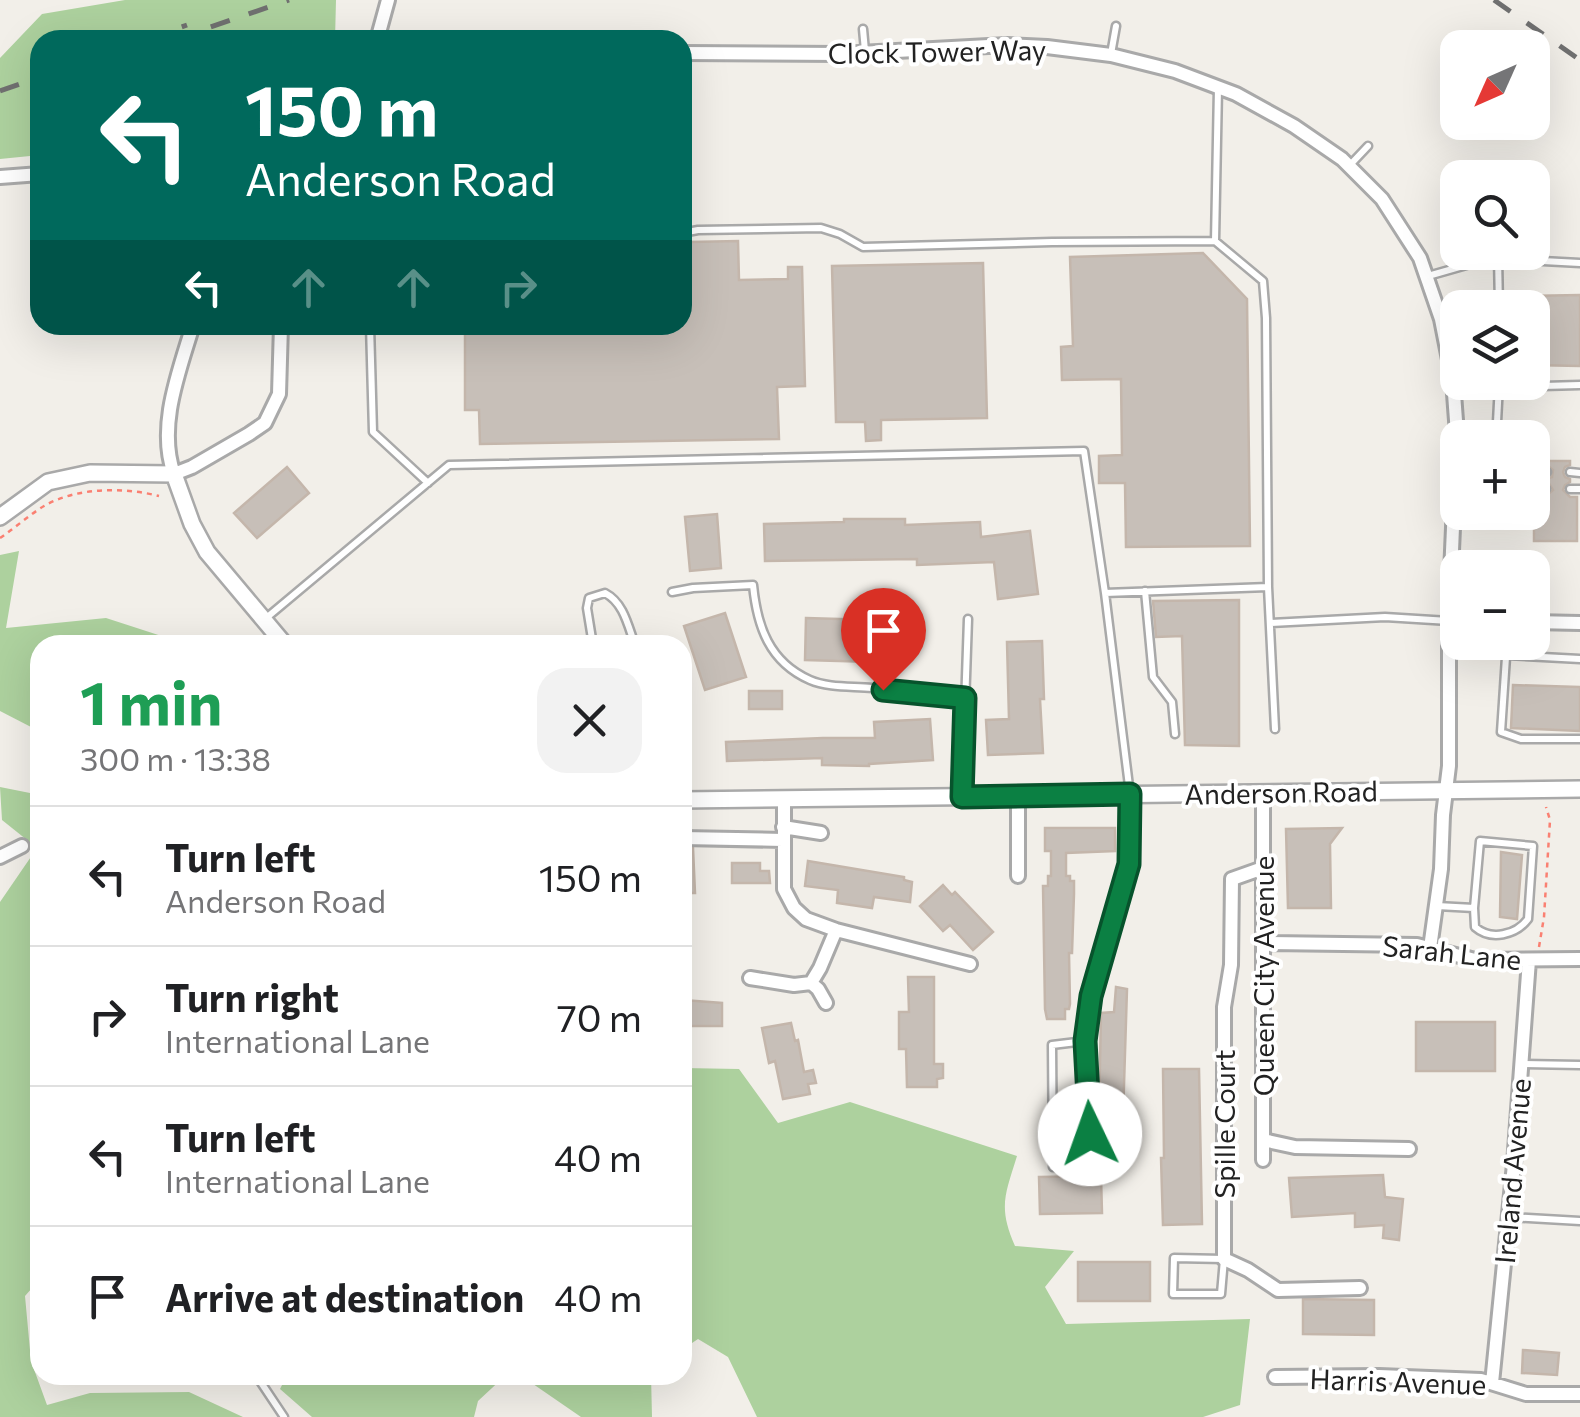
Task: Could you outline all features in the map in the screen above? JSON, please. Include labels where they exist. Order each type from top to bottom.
[{"type":"street","points":[[380,30],[388,0]]},
{"type":"street","name":"Clock Tower Way","points":[[692,53],[1047,47],[1111,55],[1175,71],[1294,126],[1349,166],[1382,199],[1420,258],[1441,319],[1453,380],[1454,550]]},
{"type":"street","points":[[0,178],[30,175]]},
{"type":"street","points":[[190,335],[170,410],[167,454],[192,524],[207,552],[277,635]]},
{"type":"street","points":[[0,517],[48,482],[90,472],[174,474],[250,434],[264,423],[279,394],[281,335]]},
{"type":"street","points":[[1550,623],[1580,624]]},
{"type":"street","name":"Clock Tower Way","points":[[1430,948],[1449,766],[1452,660]]},
{"type":"street","name":"Anderson Road","points":[[692,800],[1580,788]]},
{"type":"street","name":"Queen City Avenue","points":[[1263,792],[1263,1160]]},
{"type":"street","points":[[1018,796],[1018,876]]},
{"type":"street","points":[[784,798],[784,888],[788,899],[806,919],[970,964]]},
{"type":"street","points":[[692,838],[820,832]]},
{"type":"street","points":[[0,857],[22,846]]},
{"type":"street","name":"Spille Court","points":[[1224,1260],[1224,1007],[1232,966],[1232,879],[1263,868]]},
{"type":"street","points":[[811,983],[836,930]]},
{"type":"street","name":"Sarah Lane","points":[[1263,943],[1398,944],[1475,960],[1580,959]]},
{"type":"street","name":"Ireland Avenue","points":[[1492,1383],[1529,960]]},
{"type":"street","points":[[750,978],[794,985],[811,983]]},
{"type":"street","points":[[811,983],[826,1004]]},
{"type":"street","points":[[1263,1140],[1294,1147],[1409,1150]]},
{"type":"street","points":[[1224,1260],[1278,1290],[1360,1288]]},
{"type":"street","name":"Harris Avenue","points":[[1276,1378],[1379,1376],[1480,1380],[1526,1394],[1580,1394]]},
{"type":"lane","points":[[1111,55],[1116,26]]},
{"type":"lane","points":[[863,30],[865,52]]},
{"type":"lane","points":[[1214,241],[1218,88]]},
{"type":"lane","points":[[1349,166],[1368,146]]},
{"type":"lane","points":[[692,231],[821,228],[863,248],[1214,241],[1263,281],[1268,587],[1275,729]]},
{"type":"lane","points":[[1550,261],[1580,263]]},
{"type":"lane","points":[[1426,276],[1448,270]]},
{"type":"lane","points":[[370,335],[374,432],[428,482]]},
{"type":"lane","points":[[1550,385],[1580,385]]},
{"type":"lane","points":[[264,620],[449,466],[1084,451],[1130,794],[1129,864],[1091,996],[1085,1041],[1092,1165],[1053,1166],[1052,1044],[1085,1041]]},
{"type":"lane","points":[[1570,472],[1580,473]]},
{"type":"lane","points":[[1570,489],[1580,489]]},
{"type":"lane","points":[[672,592],[753,585],[756,613],[767,639],[786,664],[810,680],[965,698]]},
{"type":"lane","points":[[1105,592],[1268,587]]},
{"type":"lane","points":[[1145,591],[1153,677],[1172,702],[1175,734]]},
{"type":"lane","points":[[591,635],[589,598],[605,594],[615,598],[631,635]]},
{"type":"lane","points":[[1271,623],[1385,617],[1440,620]]},
{"type":"lane","points":[[962,797],[968,619]]},
{"type":"lane","points":[[1550,657],[1580,659]]},
{"type":"lane","points":[[1506,660],[1501,732],[1521,740],[1580,740]]},
{"type":"lane","points":[[1480,842],[1533,846],[1528,918],[1522,928],[1508,934],[1482,933],[1475,927],[1474,908],[1480,842]]},
{"type":"lane","points":[[1436,906],[1474,908]]},
{"type":"lane","points":[[1521,1064],[1580,1065]]},
{"type":"lane","points":[[1508,1216],[1580,1221]]},
{"type":"lane","points":[[1174,1258],[1224,1260],[1221,1294],[1173,1294],[1174,1258]]},
{"type":"lane","points":[[263,1385],[284,1417]]},
{"type":"path","points":[[0,538],[42,507],[68,494],[105,491],[159,496]]},
{"type":"path","points":[[1529,960],[1539,949],[1542,936],[1550,820],[1537,789]]},
{"type":"green space","points":[[125,0],[336,0],[335,30],[30,30],[30,156],[0,159],[0,58],[42,14]]},
{"type":"green space","points":[[19,551],[6,628],[106,618],[158,635],[30,635],[30,726],[0,711],[0,555]]},
{"type":"green space","points":[[0,787],[30,793],[30,842],[2,820]]},
{"type":"green space","points":[[30,858],[30,1290],[25,1296],[30,1385],[40,1385],[47,1405],[90,1393],[189,1392],[243,1417],[0,1417],[0,902]]},
{"type":"green space","points":[[692,1068],[739,1069],[778,1123],[850,1102],[1017,1156],[1005,1201],[1006,1221],[1015,1246],[1074,1251],[1045,1287],[1066,1324],[1250,1319],[1240,1405],[1203,1417],[757,1417],[728,1357],[698,1339],[692,1343]]},
{"type":"green space","points":[[282,1385],[495,1385],[478,1401],[474,1417],[312,1417],[280,1389]]},
{"type":"green space","points":[[535,1385],[651,1385],[652,1417],[581,1417]]},
{"type":"building","points":[[738,241],[739,280],[788,279],[788,267],[802,267],[805,386],[777,387],[779,439],[480,444],[479,410],[465,410],[465,335],[692,335],[692,242]]},
{"type":"building","points":[[1203,253],[1247,299],[1250,546],[1126,547],[1125,483],[1099,483],[1099,456],[1122,455],[1121,379],[1062,380],[1061,347],[1073,346],[1070,257]]},
{"type":"building","points":[[983,263],[987,418],[881,420],[881,440],[866,441],[865,422],[836,422],[832,266]]},
{"type":"building","points":[[1580,295],[1580,366],[1550,365],[1550,296]]},
{"type":"building","points":[[1550,461],[1570,461],[1563,472],[1570,482],[1563,490],[1570,497],[1577,497],[1577,541],[1534,541],[1534,530],[1550,530]]},
{"type":"building","points":[[287,467],[309,493],[257,538],[234,513]]},
{"type":"building","points":[[717,514],[721,568],[690,571],[685,517]]},
{"type":"building","points":[[905,519],[905,525],[980,522],[981,537],[1030,531],[1038,594],[998,599],[994,562],[917,565],[917,559],[765,561],[764,524]]},
{"type":"building","points":[[1239,600],[1239,746],[1185,745],[1182,636],[1156,637],[1153,601]]},
{"type":"building","points":[[725,613],[746,677],[705,690],[692,650],[692,635],[687,635],[684,626]]},
{"type":"building","points":[[806,618],[873,620],[872,662],[805,660]]},
{"type":"building","points":[[1042,641],[1043,753],[988,755],[986,720],[1009,719],[1007,642]]},
{"type":"building","points":[[1513,685],[1580,687],[1580,731],[1511,728]]},
{"type":"building","points":[[749,691],[782,691],[782,709],[749,709]]},
{"type":"building","points":[[930,719],[933,760],[869,766],[822,765],[822,758],[727,761],[726,742],[875,738],[874,722]]},
{"type":"building","points":[[1045,828],[1115,828],[1115,851],[1066,853],[1066,876],[1074,881],[1074,894],[1070,1004],[1065,1009],[1065,1019],[1047,1019],[1045,1009],[1043,886],[1048,886],[1051,876],[1051,851],[1045,851]]},
{"type":"building","points":[[1342,828],[1330,844],[1331,908],[1288,908],[1286,829]]},
{"type":"building","points":[[692,848],[693,848],[692,893]]},
{"type":"building","points":[[1501,852],[1522,855],[1517,919],[1500,917]]},
{"type":"building","points":[[808,861],[904,877],[912,882],[910,902],[874,897],[872,908],[837,903],[838,890],[805,886]]},
{"type":"building","points":[[732,863],[760,863],[760,871],[769,871],[770,883],[732,883]]},
{"type":"building","points":[[943,885],[952,895],[955,892],[993,932],[973,950],[950,925],[943,931],[920,906]]},
{"type":"building","points":[[908,977],[934,977],[934,1064],[943,1064],[943,1078],[937,1079],[937,1087],[907,1087],[906,1049],[899,1049],[899,1012],[909,1012]]},
{"type":"building","points":[[1116,987],[1127,989],[1123,1117],[1099,1114],[1101,1013],[1114,1012]]},
{"type":"building","points":[[692,1001],[722,1003],[722,1026],[692,1026]]},
{"type":"building","points":[[1416,1022],[1495,1022],[1495,1071],[1416,1071]]},
{"type":"building","points":[[791,1023],[804,1072],[813,1070],[816,1083],[808,1084],[810,1094],[783,1099],[775,1061],[769,1063],[762,1028]]},
{"type":"building","points":[[1163,1069],[1199,1069],[1202,1224],[1163,1225]]},
{"type":"building","points":[[1383,1175],[1385,1197],[1403,1199],[1399,1240],[1383,1238],[1384,1225],[1355,1227],[1355,1213],[1292,1217],[1289,1178]]},
{"type":"building","points":[[1101,1176],[1102,1213],[1040,1214],[1039,1177]]},
{"type":"building","points":[[1078,1262],[1150,1262],[1150,1301],[1078,1301]]},
{"type":"building","points":[[1303,1299],[1374,1300],[1374,1335],[1303,1334]]},
{"type":"building","points":[[1523,1350],[1559,1353],[1557,1375],[1522,1373]]},
{"type":"railway","points":[[202,30],[289,0]]},
{"type":"railway","points":[[1494,0],[1580,60]]},
{"type":"railway","points":[[173,30],[187,25]]},
{"type":"railway","points":[[0,91],[30,80]]},
{"type":"route","points":[[883,690],[965,698],[962,797],[1130,794],[1129,864],[1091,996],[1085,1041],[1090,1134]]}]
